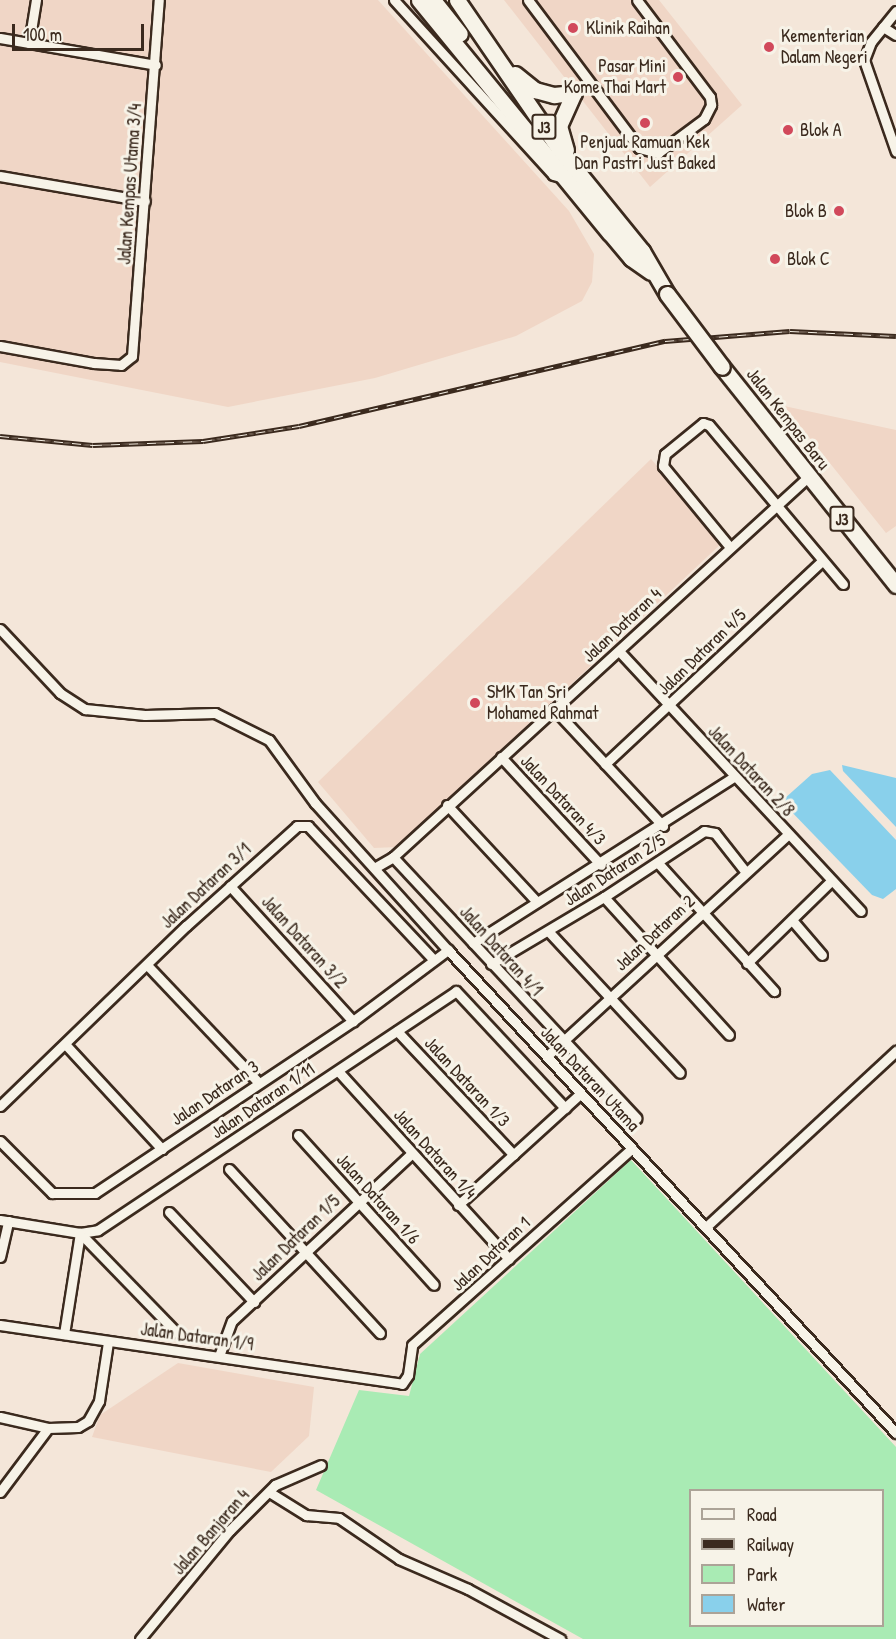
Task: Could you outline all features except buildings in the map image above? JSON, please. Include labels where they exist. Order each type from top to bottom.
[{"type":"main road","name":"Jalan Kempas Baru","points":[[419,0],[631,258],[654,274]]},
{"type":"main road","points":[[434,0],[462,37],[467,60]]},
{"type":"main road","name":"Jalan Kempas Baru","points":[[457,0],[593,194],[642,251],[667,294],[808,477],[896,585]]},
{"type":"main road","points":[[499,57],[535,90],[554,95],[573,93]]},
{"type":"main road","points":[[573,93],[562,116],[559,135],[593,194]]},
{"type":"street","points":[[29,43],[36,0]]},
{"type":"street","name":"Jalan Kempas Utama 3/4","points":[[0,346],[121,365],[132,356],[156,65],[159,0]]},
{"type":"street","name":"Jalan Kempas Baru","points":[[394,0],[553,175],[566,178]]},
{"type":"street","points":[[528,0],[639,148],[649,153],[667,149],[707,117],[710,97],[637,0]]},
{"type":"street","points":[[896,11],[867,50],[865,68],[896,152]]},
{"type":"street","points":[[883,27],[896,35]]},
{"type":"street","points":[[0,38],[156,65]]},
{"type":"street","points":[[573,93],[589,82]]},
{"type":"street","points":[[0,176],[145,201]]},
{"type":"street","points":[[729,546],[663,466],[665,454],[694,427],[708,425],[821,562],[843,584]]},
{"type":"street","name":"Jalan Dataran 4","points":[[376,867],[393,857],[447,805],[619,651],[729,546],[808,477]]},
{"type":"street","name":"Jalan Dataran 4/5","points":[[605,764],[821,562]]},
{"type":"street","name":"Jalan Dataran Utama","points":[[0,629],[60,693],[85,709],[145,715],[215,713],[269,740],[315,803],[376,867],[448,950],[580,1094],[707,1227],[896,1433]]},
{"type":"street","name":"Jalan Dataran 2/8","points":[[619,651],[861,911]]},
{"type":"street","points":[[554,709],[663,826]]},
{"type":"street","name":"Jalan Dataran 4/3","points":[[501,758],[601,865]]},
{"type":"street","points":[[473,943],[663,826],[734,777]]},
{"type":"street","points":[[447,805],[537,902]]},
{"type":"street","name":"Jalan Dataran 3/1","points":[[0,1106],[268,850],[297,826],[308,826],[433,959]]},
{"type":"street","name":"Jalan Dataran 2/5","points":[[490,964],[549,932],[710,831],[745,871]]},
{"type":"street","name":"Jalan Dataran 2","points":[[547,1056],[745,871],[788,835]]},
{"type":"street","name":"Jalan Dataran 4/1","points":[[393,857],[561,1042],[636,1118]]},
{"type":"street","points":[[658,863],[700,913],[774,991]]},
{"type":"street","points":[[747,963],[831,881]]},
{"type":"street","name":"Jalan Dataran 3/2","points":[[230,886],[353,1021]]},
{"type":"street","points":[[604,897],[653,956],[729,1035]]},
{"type":"street","points":[[792,920],[822,955]]},
{"type":"street","points":[[549,932],[612,997],[680,1073]]},
{"type":"street","name":"Jalan Dataran 3","points":[[0,1141],[52,1193],[65,1196],[95,1193],[353,1021],[448,950]]},
{"type":"street","points":[[148,966],[260,1083]]},
{"type":"street","name":"Jalan Dataran 1/11","points":[[80,1233],[98,1230],[338,1071],[452,992],[459,994],[565,1108]]},
{"type":"street","name":"Jalan Dataran 1/3","points":[[396,1031],[514,1155]]},
{"type":"street","points":[[65,1044],[162,1149]]},
{"type":"street","points":[[707,1227],[896,1051]]},
{"type":"street","name":"Jalan Dataran 1/4","points":[[338,1071],[411,1155],[508,1259]]},
{"type":"street","points":[[458,1205],[580,1094]]},
{"type":"street","name":"Jalan Dataran 1/6","points":[[298,1135],[434,1285]]},
{"type":"street","name":"Jalan Dataran 1","points":[[389,1383],[407,1380],[412,1345],[632,1148]]},
{"type":"street","name":"Jalan Dataran 1/5","points":[[219,1356],[232,1321],[411,1155]]},
{"type":"street","points":[[229,1169],[380,1333]]},
{"type":"street","points":[[169,1212],[254,1302]]},
{"type":"street","points":[[0,1257],[4,1220],[80,1233],[176,1332]]},
{"type":"street","points":[[64,1334],[80,1233]]},
{"type":"street","name":"Jalan Dataran 1/9","points":[[0,1325],[389,1383]]},
{"type":"street","points":[[0,1418],[48,1428],[78,1427],[94,1413],[99,1401],[108,1342]]},
{"type":"street","points":[[0,1492],[48,1428]]},
{"type":"street","name":"Jalan Banjaran 4","points":[[140,1639],[230,1530],[269,1492],[321,1465]]},
{"type":"street","points":[[269,1492],[306,1515],[339,1518],[399,1559],[468,1590],[560,1639]]},
{"type":"shaded area","points":[[0,0],[378,0],[569,211],[594,254],[592,282],[582,301],[516,336],[375,378],[228,407],[0,362]]},
{"type":"shaded area","points":[[504,0],[659,0],[742,105],[650,187]]},
{"type":"shaded area","points":[[784,406],[896,430],[896,526],[886,533]]},
{"type":"shaded area","name":"SMK Tan Sri Mohamed Rahmat","points":[[651,459],[723,542],[397,847],[374,848],[318,782]]},
{"type":"shaded area","points":[[178,1363],[314,1387],[309,1436],[271,1472],[92,1437],[100,1415]]},
{"type":"green space","points":[[631,1160],[896,1447],[896,1639],[583,1639],[316,1490],[359,1390],[409,1396],[420,1354]]},
{"type":"water","points":[[842,765],[896,778],[896,827],[843,771]]},
{"type":"water","points":[[830,770],[896,840],[896,889],[883,899],[872,895],[785,805],[784,799],[812,774]]},
{"type":"railway","points":[[0,436],[93,445],[203,441],[299,426],[665,341],[790,331],[896,336]]},
{"type":"place","name":"Klinik Raihan","points":[[573,28]]},
{"type":"place","name":"Kementerian Dalam Negeri","points":[[769,47]]},
{"type":"place","name":"Pasar Mini Kome Thai Mart","points":[[678,77]]},
{"type":"place","name":"Penjual Ramuan Kek Dan Pastri Just Baked","points":[[645,123]]},
{"type":"place","name":"Blok A","points":[[788,130]]},
{"type":"place","name":"Blok B","points":[[839,211]]},
{"type":"place","name":"Blok C","points":[[775,259]]},
{"type":"place","name":"SMK Tan Sri Mohamed Rahmat","points":[[475,703]]}]
